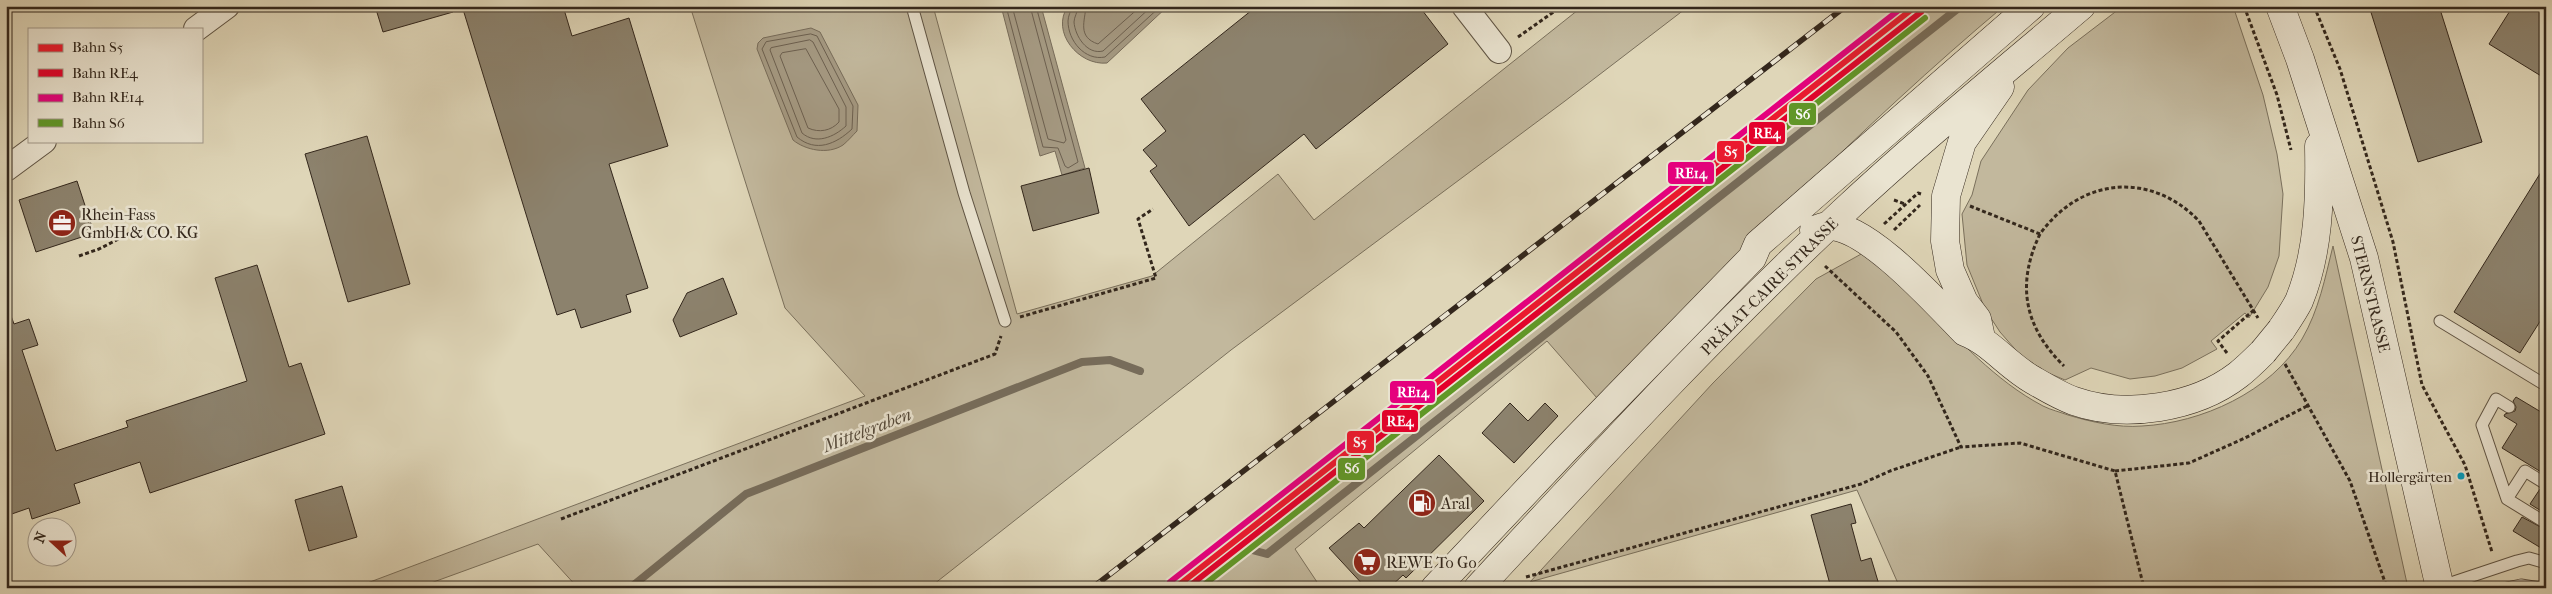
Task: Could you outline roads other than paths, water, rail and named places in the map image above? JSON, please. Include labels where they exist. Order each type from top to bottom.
[{"type":"street","points":[[197,28],[227,6]]},
{"type":"street","points":[[1464,6],[1499,51]]},
{"type":"street","name":"PRÄLAT-CAIRE-STRASSE","points":[[1435,588],[1531,489],[1566,449],[1752,258],[1758,244],[2030,6]]},
{"type":"street","name":"PRÄLAT-CAIRE-STRASSE","points":[[1478,588],[1749,304],[1829,226],[1944,120],[2082,6]]},
{"type":"street","name":"STERNSTRASSE","points":[[2280,6],[2364,258],[2440,587]]},
{"type":"street","points":[[1982,338],[1977,319],[1964,302],[1950,270],[1945,241],[1946,196],[1962,142],[1984,107],[2026,53]]},
{"type":"street","points":[[1752,258],[1767,255],[1793,236],[1829,226],[1847,231],[1884,254],[1965,332],[1982,338],[2002,359],[2032,380],[2074,401],[2115,409],[2167,406],[2206,393],[2274,357],[2270,325],[2298,302],[2315,239],[2320,192],[2318,117]]},
{"type":"street","points":[[6,169],[43,142]]},
{"type":"street","points":[[1531,489],[1552,509]]},
{"type":"lane","points":[[912,6],[964,193],[1005,321]]},
{"type":"lane","points":[[2440,321],[2542,383],[2546,377]]},
{"type":"lane","points":[[2509,407],[2496,399],[2482,425],[2507,499],[2546,523]]},
{"type":"lane","points":[[2507,499],[2525,471],[2546,484]]},
{"type":"lane","points":[[2440,587],[2497,566],[2529,558],[2546,563]]},
{"type":"lane","points":[[2507,588],[2521,585],[2540,588]]},
{"type":"water","points":[[1001,6],[1041,6],[1085,168],[1062,175],[1055,151],[1040,156]]},
{"type":"water","points":[[1068,6],[1168,6],[1107,63],[1087,59],[1070,45],[1065,36],[1063,26],[1063,16]]},
{"type":"water","points":[[811,28],[820,32],[858,105],[857,131],[843,145],[831,150],[810,149],[793,140],[757,49],[758,43],[763,38]]},
{"type":"waterway","name":"Mittelgraben","points":[[1252,550],[1267,554],[1961,6]]},
{"type":"waterway","name":"Mittelgraben","points":[[630,588],[746,494],[1082,362],[1110,360],[1140,371]]},
{"type":"railway","points":[[1092,588],[1846,6]]},
{"type":"rail line","name":"RE14","points":[[1170,582],[1904,6]]},
{"type":"rail line","name":"S5","points":[[1175,588],[1916,6]]},
{"type":"rail line","name":"RE4","points":[[1187,588],[1921,12]]},
{"type":"rail line","name":"S6","points":[[1200,588],[1925,18]]},
{"type":"place","name":"Rhein-Fass GmbH & CO. KG","points":[[62,223]]},
{"type":"place","name":"Hollergärten","points":[[2461,476]]},
{"type":"place","name":"Aral","points":[[1422,503]]},
{"type":"place","name":"REWE To Go","points":[[1367,562]]}]
